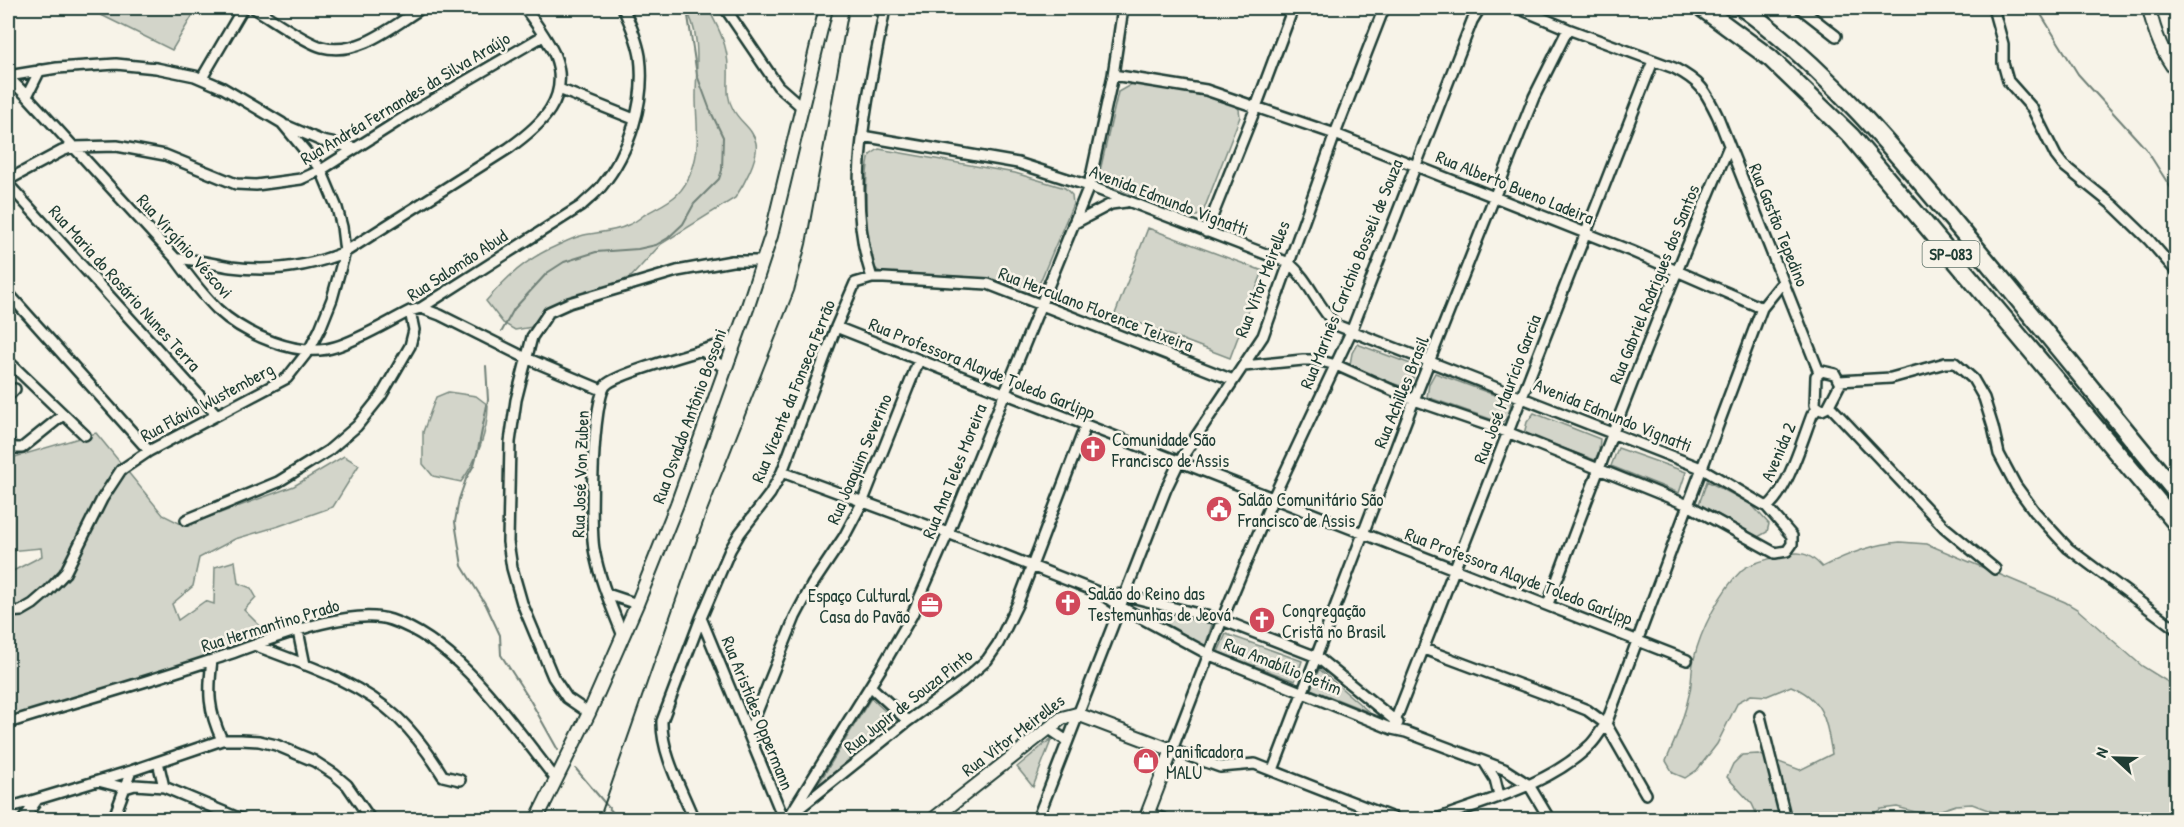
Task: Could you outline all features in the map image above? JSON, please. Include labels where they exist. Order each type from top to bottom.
[{"type":"highway","name":"SP-083","points":[[1702,8],[1770,58],[1851,136],[2176,523]]},
{"type":"highway","name":"SP-083","points":[[1743,8],[1805,57],[1861,113],[1919,179],[2176,492]]},
{"type":"street","points":[[202,78],[243,8]]},
{"type":"street","points":[[254,8],[321,47],[335,49],[349,48],[368,40],[422,8]]},
{"type":"street","points":[[176,260],[189,259],[250,269],[277,268],[323,261],[345,252],[509,148],[545,118],[559,89],[554,55],[525,8]]},
{"type":"street","name":"Rua Salomão Abud","points":[[186,520],[278,482],[328,451],[357,426],[381,396],[410,346],[414,330],[410,311],[421,308],[581,206],[600,188],[616,166],[629,138],[640,92],[640,56],[634,33],[623,8]]},
{"type":"street","points":[[725,8],[778,86],[803,108]]},
{"type":"street","name":"Rua Osvaldo Antônio Bossoni","points":[[536,819],[589,712],[637,604],[677,504],[736,340],[763,261],[803,108],[826,8]]},
{"type":"street","points":[[872,278],[864,255],[858,173],[862,136],[885,8]]},
{"type":"street","name":"Rua Ana Teles Moreira","points":[[788,818],[912,615],[948,533],[1089,186],[1113,75],[1123,8]]},
{"type":"street","points":[[1206,232],[1293,8]]},
{"type":"street","name":"Rua Vitor Meirelles","points":[[932,819],[1048,728],[1062,718],[1077,714],[1166,489],[1179,462],[1263,336],[1335,134],[1384,8]]},
{"type":"street","name":"Rua Marinês Carichio Bosseli de Souza","points":[[1146,816],[1222,620],[1273,498],[1351,332],[1472,21],[1480,8]]},
{"type":"street","points":[[1518,8],[1653,61]]},
{"type":"street","points":[[1800,8],[1836,36]]},
{"type":"street","points":[[1993,8],[2008,81],[2032,108],[2056,156],[2063,165],[2114,206],[2176,271]]},
{"type":"street","points":[[2149,8],[2153,30],[2162,50],[2176,71]]},
{"type":"street","name":"Rua Achilles Brasil","points":[[1273,770],[1414,400],[1534,97],[1568,29]]},
{"type":"street","name":"Rua Andréa Fernandes da Silva Araújo","points":[[8,182],[56,153],[73,147],[117,146],[153,151],[236,184],[256,185],[301,179],[321,170],[543,36]]},
{"type":"street","name":"Rua Gastão Tepedino","points":[[1653,61],[1687,75],[1706,91],[1819,372]]},
{"type":"street","name":"Rua José Maurício Garcia","points":[[1394,725],[1653,61]]},
{"type":"street","name":"Rua Flávio Wustemberg","points":[[8,77],[40,70],[116,64],[156,68],[202,78],[243,99],[282,123],[321,170],[331,190],[342,227],[345,252],[332,298],[309,350],[287,378],[149,451],[121,470],[111,483],[65,573],[33,604],[21,610],[8,612]]},
{"type":"street","points":[[27,96],[40,70]]},
{"type":"street","name":"Rua Alberto Bueno Ladeira","points":[[1113,75],[1206,90],[1335,134],[1585,233],[1762,308]]},
{"type":"street","name":"Rua Virgínio Véscovi","points":[[8,77],[176,260],[195,285],[219,310],[237,323],[267,340],[291,348],[309,350],[334,348],[410,311]]},
{"type":"street","points":[[559,89],[634,119]]},
{"type":"street","points":[[282,123],[322,141],[356,148]]},
{"type":"street","name":"Avenida Edmundo Vignatti","points":[[862,136],[1018,163],[1089,186],[1289,262],[1314,292],[1326,315],[1336,325],[1701,468],[1767,507],[1792,536],[1790,548],[1783,553],[1771,551],[1688,505],[1507,432],[1414,400],[1336,365],[1317,360],[1303,360],[1244,366]]},
{"type":"street","name":"Rua Gabriel Rodrigues dos Santos","points":[[1548,604],[1612,432],[1729,146]]},
{"type":"street","name":"Rua Maria do Rosário Nunes Terra","points":[[8,182],[217,415]]},
{"type":"street","points":[[1073,224],[1111,204],[1129,202]]},
{"type":"street","points":[[589,712],[567,698],[553,677],[537,643],[512,568],[508,542],[510,442],[516,400],[532,337],[549,312],[569,303],[677,271],[732,261],[763,261]]},
{"type":"street","name":"Rua Herculano Florence Teixeira","points":[[872,278],[966,281],[988,284],[1233,380]]},
{"type":"street","name":"Rua Vicente da Fonseca Ferrão","points":[[694,819],[666,749],[662,735],[662,721],[701,618],[730,550],[770,494],[782,472],[836,327],[855,283],[872,278]]},
{"type":"street","points":[[1434,819],[1450,816],[1529,785],[1563,767],[1590,746],[1606,724],[1762,308],[1783,282]]},
{"type":"street","points":[[8,293],[149,451]]},
{"type":"street","points":[[421,308],[440,315],[526,358],[602,390]]},
{"type":"street","name":"Rua Professora Alayde Toledo Garlipp","points":[[836,327],[1085,427],[1548,604],[1687,660]]},
{"type":"street","name":"Rua José Von Zuben","points":[[623,636],[607,594],[594,550],[592,534],[594,460],[602,390],[607,384],[629,374],[736,340]]},
{"type":"street","points":[[703,351],[725,369]]},
{"type":"street","name":"Rua Joaquim Severino","points":[[749,732],[795,617],[862,503],[919,360]]},
{"type":"street","points":[[8,361],[85,435]]},
{"type":"street","points":[[1839,381],[1891,378],[1949,362],[1955,363],[1972,378],[1984,398],[1999,454],[2016,486],[2057,537],[2068,548],[2176,630]]},
{"type":"street","points":[[1819,372],[1835,374],[1839,381],[1839,387],[1829,405],[1824,410],[1817,409],[1815,405],[1816,376],[1819,372]]},
{"type":"street","points":[[8,396],[15,389]]},
{"type":"street","points":[[1829,405],[1944,528],[1995,569]]},
{"type":"street","name":"Avenida 2","points":[[1767,507],[1773,503],[1789,475],[1812,415],[1817,409]]},
{"type":"street","points":[[8,442],[14,448],[22,448],[63,415]]},
{"type":"street","name":"Rua Jupir de Souza Pinto","points":[[788,818],[987,660],[998,644],[1033,566],[1085,427]]},
{"type":"street","points":[[782,472],[948,533],[1100,593],[1124,595],[1222,620],[1317,657],[1394,725]]},
{"type":"street","name":"Rua Amabílio Betim","points":[[1100,593],[1119,606],[1210,655],[1394,725],[1406,732],[1504,770],[1529,785],[1551,819]]},
{"type":"street","points":[[607,594],[637,604]]},
{"type":"street","name":"Rua Hermantino Prado","points":[[8,723],[212,660],[317,624],[355,617],[388,619],[424,636],[456,661],[492,699],[555,778]]},
{"type":"street","name":"Rua Aristides Oppermann","points":[[701,618],[788,818]]},
{"type":"street","points":[[298,631],[305,665]]},
{"type":"street","points":[[254,645],[357,689],[381,704],[398,717],[415,736],[443,776],[460,780]]},
{"type":"street","points":[[1424,649],[1587,710],[1606,724],[1646,794]]},
{"type":"street","points":[[212,660],[209,706],[222,740]]},
{"type":"street","points":[[870,686],[908,721]]},
{"type":"street","points":[[1037,819],[1077,714],[1220,767],[1255,764],[1398,819]]},
{"type":"street","points":[[1760,716],[1786,819]]},
{"type":"street","points":[[1048,728],[1067,741]]},
{"type":"street","points":[[8,808],[131,771],[222,740],[259,741],[293,751],[334,774],[347,785],[371,819]]},
{"type":"street","points":[[158,762],[164,787]]},
{"type":"street","points":[[1485,763],[1495,779],[1499,795]]},
{"type":"street","points":[[113,819],[131,771]]},
{"type":"street","points":[[96,781],[125,788],[135,785],[164,787],[243,819]]},
{"type":"street","points":[[23,819],[37,800]]},
{"type":"street","points":[[1369,808],[1374,819]]},
{"type":"street","points":[[210,819],[214,809]]},
{"type":"street","points":[[1146,816],[1167,819]]},
{"type":"shaded area","points":[[87,8],[197,8],[172,50]]},
{"type":"shaded area","points":[[685,8],[708,8],[722,36],[728,60],[728,94],[731,104],[736,114],[752,133],[756,143],[753,164],[746,179],[735,198],[661,244],[632,276],[532,327],[515,330],[503,323],[486,301],[517,270],[534,257],[572,239],[618,229],[632,223],[673,198],[688,180],[695,161],[697,143],[697,51],[694,28]]},
{"type":"shaded area","points":[[1132,84],[1205,96],[1232,104],[1239,109],[1240,117],[1203,212],[1197,216],[1191,216],[1107,184],[1101,178],[1100,171],[1118,92]]},
{"type":"shaded area","points":[[879,149],[1015,173],[1065,188],[1072,195],[1073,204],[1037,289],[1025,293],[992,280],[972,277],[888,274],[877,270],[871,260],[869,247],[866,195],[870,155]]},
{"type":"shaded area","points":[[1148,228],[1263,271],[1230,358],[1115,314]]},
{"type":"shaded area","points":[[1357,344],[1416,366],[1410,389],[1379,379],[1350,364]]},
{"type":"shaded area","points":[[1435,373],[1511,401],[1510,414],[1502,423],[1427,397],[1429,384]]},
{"type":"shaded area","points":[[448,392],[476,396],[488,405],[486,425],[480,445],[472,465],[461,482],[433,476],[423,464],[423,432],[436,397]]},
{"type":"shaded area","points":[[1534,413],[1600,439],[1599,451],[1595,460],[1524,434],[1527,422]]},
{"type":"shaded area","points":[[96,433],[163,515],[185,526],[294,486],[344,456],[359,465],[333,507],[235,539],[199,558],[193,586],[172,604],[178,620],[205,601],[214,604],[215,567],[235,561],[238,583],[251,588],[256,597],[244,610],[262,628],[254,645],[8,723],[8,572],[42,556],[41,548],[8,551],[8,459]]},
{"type":"shaded area","points":[[1618,448],[1686,472],[1679,493],[1611,466]]},
{"type":"shaded area","points":[[1707,481],[1751,504],[1769,524],[1767,532],[1758,537],[1699,504]]},
{"type":"shaded area","points":[[1900,542],[1927,544],[2065,602],[2077,609],[2142,666],[2176,687],[2176,819],[2012,819],[1972,804],[1956,805],[1926,815],[1897,807],[1881,809],[1866,819],[1759,819],[1752,804],[1727,777],[1733,764],[1742,755],[1758,754],[1800,770],[1832,754],[1822,713],[1811,698],[1791,686],[1767,696],[1751,695],[1738,702],[1717,744],[1697,770],[1685,778],[1673,773],[1666,761],[1686,709],[1697,648],[1706,624],[1734,578],[1749,565],[1783,555],[1801,553],[1817,561],[1822,567],[1860,550]]},
{"type":"shaded area","points":[[1142,609],[1212,624],[1205,647]]},
{"type":"shaded area","points":[[1226,634],[1302,661],[1295,681],[1218,652]]},
{"type":"shaded area","points":[[1319,669],[1369,712],[1311,689]]},
{"type":"shaded area","points":[[871,698],[896,721],[817,786]]},
{"type":"shaded area","points":[[1052,738],[1033,787],[1017,767]]},
{"type":"waterway","points":[[502,331],[514,309],[547,273],[564,262],[596,252],[638,249],[656,245],[668,238],[683,224],[694,204],[719,179],[722,170],[723,137],[697,75],[688,16],[684,8]]},
{"type":"waterway","points":[[2037,8],[2078,74],[2146,149],[2176,196]]},
{"type":"waterway","points":[[486,366],[488,400],[474,465],[459,499],[455,522],[462,566],[486,605],[500,635],[501,655],[558,750]]},
{"type":"waterway","points":[[576,769],[614,814],[616,820]]},
{"type":"railway","points":[[599,820],[707,511],[794,291],[806,244],[849,8]]},
{"type":"place","name":"Comunidade São Francisco de Assis","points":[[1093,449]]},
{"type":"place","name":"Salão Comunitário São Francisco de Assis","points":[[1219,509]]},
{"type":"place","name":"Salão do Reino das Testemunhas de Jeová","points":[[1068,603]]},
{"type":"place","name":"Espaço Cultural Casa do Pavão","points":[[930,605]]},
{"type":"place","name":"Congregação Cristã no Brasil","points":[[1262,620]]},
{"type":"place","name":"Panificadora MALU","points":[[1146,761]]}]
